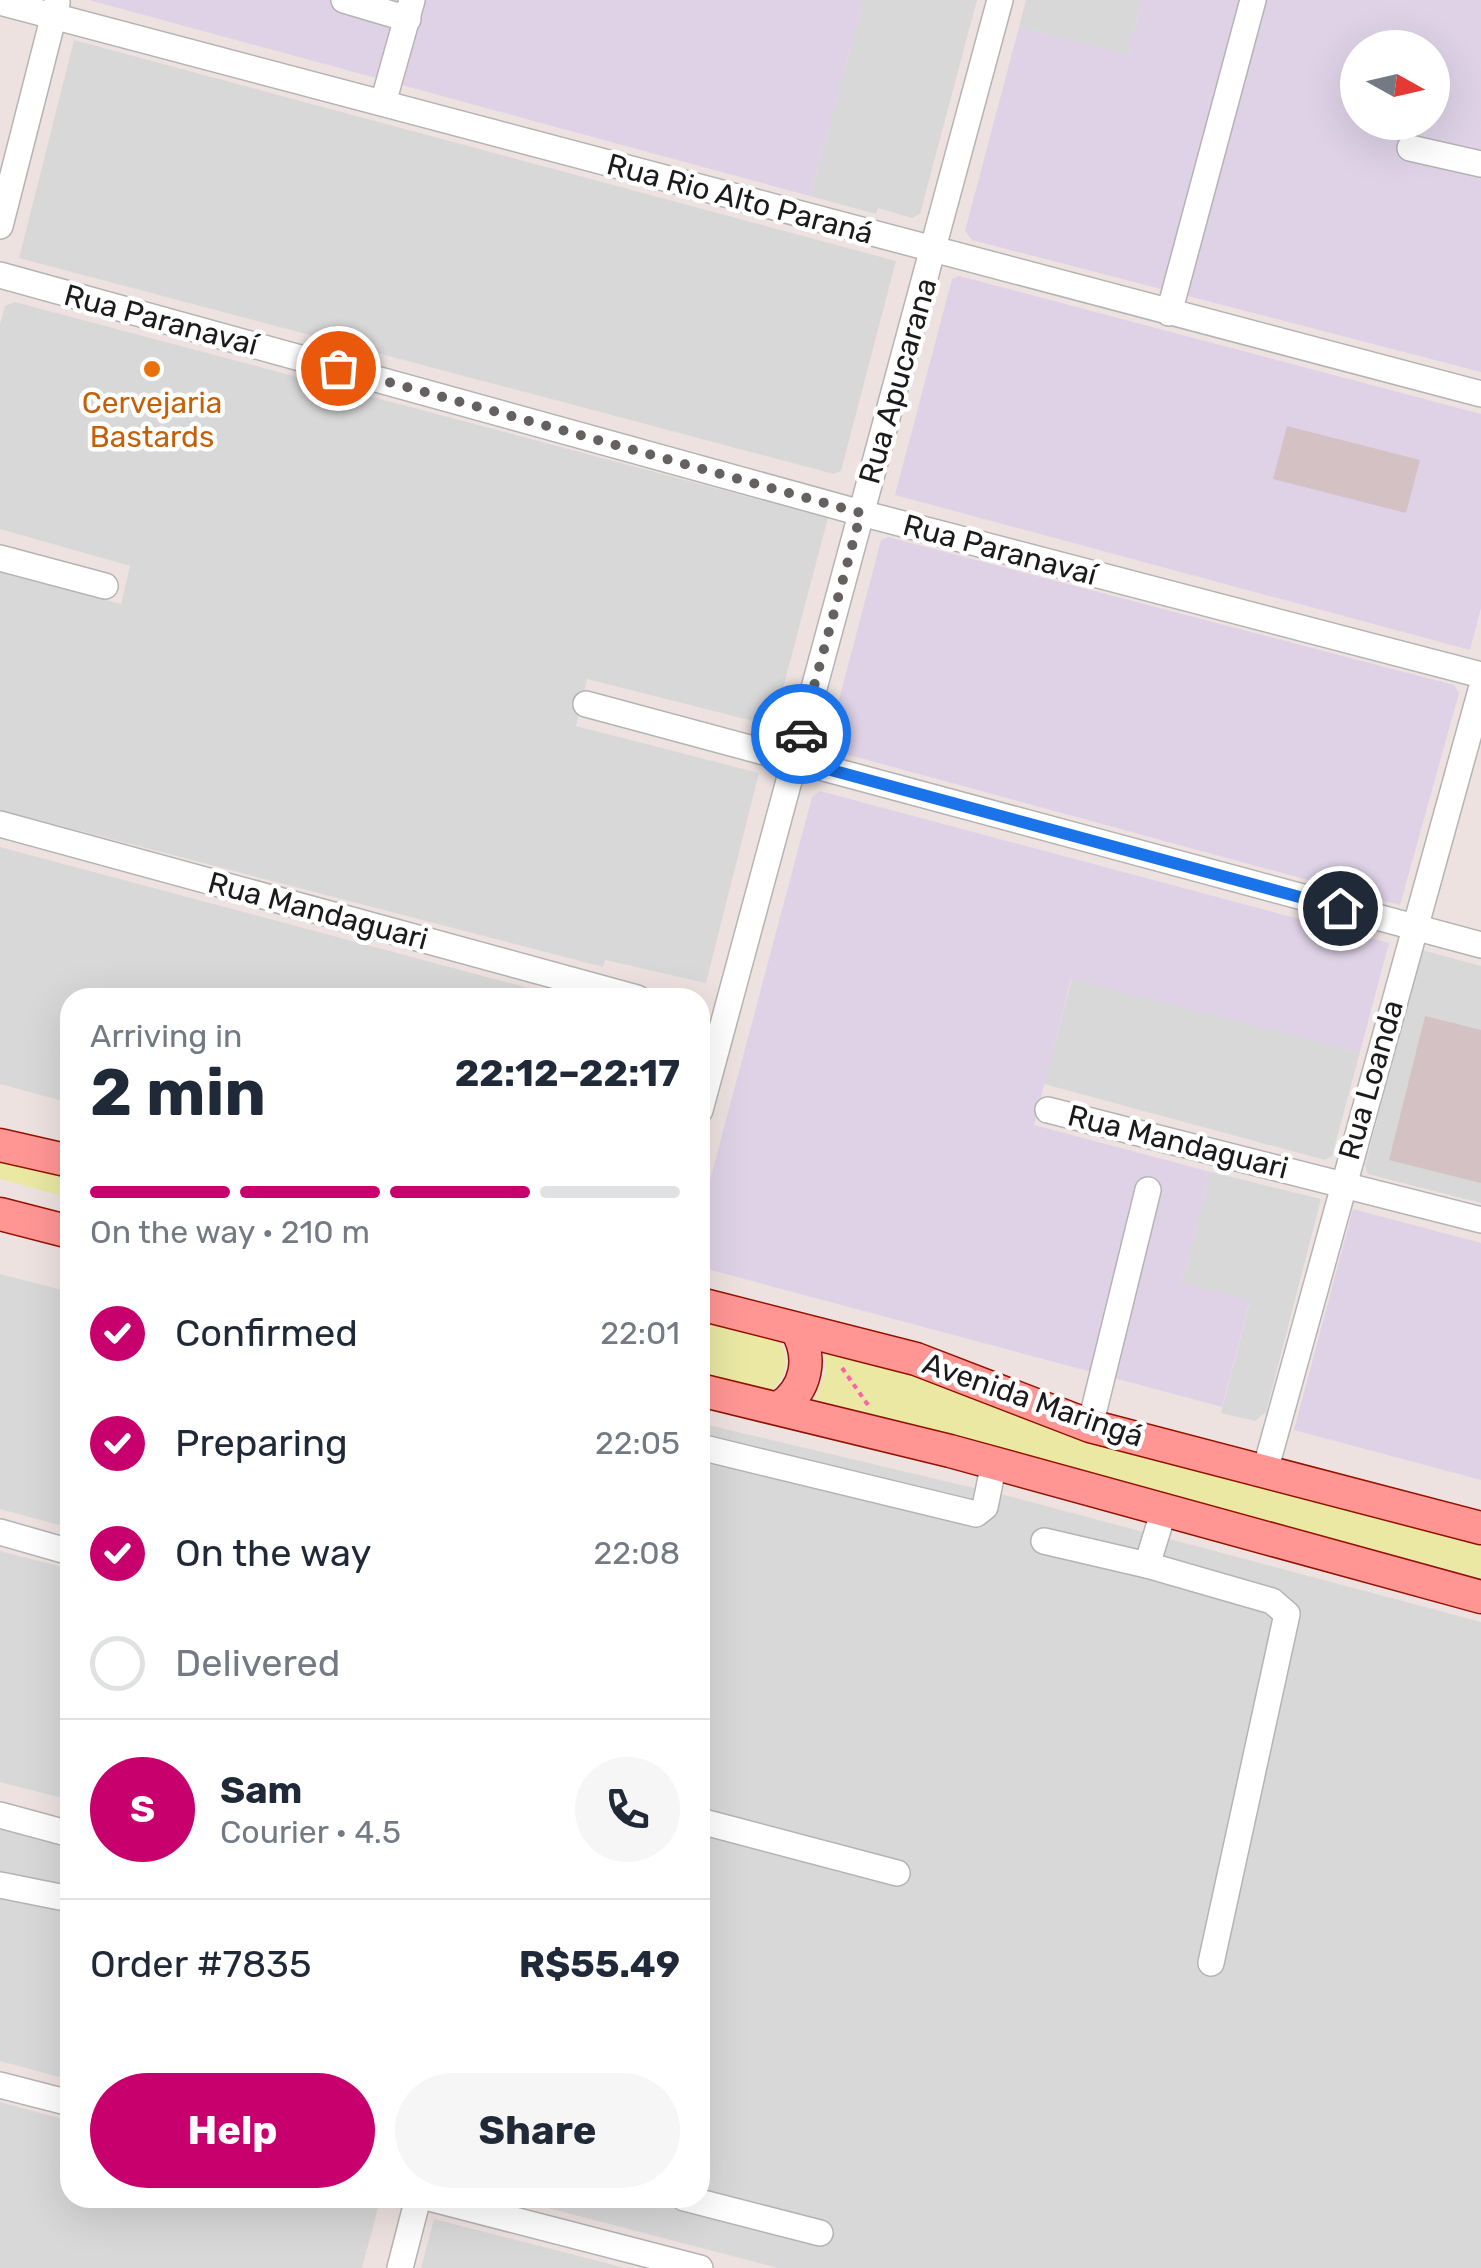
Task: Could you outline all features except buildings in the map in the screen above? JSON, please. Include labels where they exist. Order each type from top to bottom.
[{"type":"main road","points":[[0,1145],[60,1159]]},
{"type":"main road","points":[[0,1214],[60,1229]]},
{"type":"main road","name":"Avenida Maringá","points":[[710,1307],[916,1359],[1090,1426],[1481,1528]]},
{"type":"main road","points":[[779,1408],[794,1394],[804,1376],[804,1346],[796,1329]]},
{"type":"main road","points":[[710,1392],[994,1463],[1481,1597]]},
{"type":"street","points":[[344,0],[410,9],[383,103]]},
{"type":"street","name":"Rua Apucarana","points":[[711,1018],[794,760],[935,252],[1000,0]]},
{"type":"street","points":[[1169,313],[1253,0]]},
{"type":"street","name":"Rua Rio Alto Paraná","points":[[0,2],[56,8],[383,103],[1481,394]]},
{"type":"street","points":[[0,226],[56,8]]},
{"type":"street","points":[[1410,148],[1481,164]]},
{"type":"street","name":"Rua Paranavaí","points":[[0,276],[861,513],[1481,675]]},
{"type":"street","points":[[0,558],[105,586]]},
{"type":"street","name":"Rua Loanda","points":[[1266,1471],[1342,1183],[1481,690]]},
{"type":"street","points":[[586,704],[1481,945]]},
{"type":"street","name":"Rua Mandaguari","points":[[0,824],[600,988]]},
{"type":"street","name":"Rua Mandaguari","points":[[1048,1110],[1481,1220]]},
{"type":"street","points":[[1090,1426],[1148,1190]]},
{"type":"street","points":[[710,1449],[976,1514],[985,1506],[994,1463]]},
{"type":"street","points":[[1148,1565],[1164,1510]]},
{"type":"street","points":[[0,1532],[60,1549]]},
{"type":"street","points":[[1044,1541],[1148,1565],[1272,1601],[1287,1614],[1211,1963]]},
{"type":"street","points":[[0,1815],[60,1831]]},
{"type":"street","points":[[710,1823],[897,1873]]},
{"type":"street","points":[[0,1885],[60,1898]]},
{"type":"street","points":[[0,2085],[60,2100]]},
{"type":"street","points":[[710,2205],[820,2233]]},
{"type":"street","points":[[400,2268],[415,2208]]},
{"type":"street","points":[[468,2208],[700,2268]]},
{"type":"shaded area","points":[[89,0],[863,0],[810,196]]},
{"type":"shaded area","points":[[863,0],[977,0],[920,214],[912,218],[878,208],[876,214],[810,196]]},
{"type":"shaded area","points":[[1026,0],[1142,0],[1128,55],[1019,27]]},
{"type":"shaded area","points":[[1142,0],[1481,0],[1481,372],[972,240],[965,231],[1019,27],[1128,55]]},
{"type":"shaded area","points":[[74,40],[896,261],[841,471],[834,474],[19,258]]},
{"type":"shaded area","points":[[959,276],[1481,414],[1481,608],[1470,650],[895,495],[952,279]]},
{"type":"shaded area","points":[[15,302],[828,518],[773,726],[587,679],[576,726],[759,773],[706,983],[605,960],[603,967],[0,810],[0,572],[121,604],[130,566],[0,529],[0,324],[5,306]]},
{"type":"shaded area","points":[[888,537],[1454,685],[1459,693],[1400,905],[838,752],[847,718],[835,715],[881,540]]},
{"type":"shaded area","points":[[820,791],[1389,943],[1360,1052],[1071,979],[1034,1125],[1211,1172],[1181,1283],[1250,1300],[1222,1407],[710,1270],[710,1180],[812,797]]},
{"type":"shaded area","points":[[0,847],[528,988],[60,988],[60,1100],[0,1084]]},
{"type":"shaded area","points":[[1422,950],[1481,966],[1481,1203],[1368,1174],[1365,1166]]},
{"type":"shaded area","points":[[1072,978],[1360,1052],[1332,1156],[1325,1160],[1044,1084]]},
{"type":"shaded area","points":[[0,1158],[60,1172],[60,1195],[0,1179]]},
{"type":"shaded area","points":[[1211,1172],[1321,1199],[1266,1412],[1255,1421],[1221,1413],[1250,1301],[1181,1283]]},
{"type":"shaded area","points":[[1353,1209],[1481,1243],[1481,1480],[1294,1430]]},
{"type":"shaded area","points":[[0,1274],[60,1289],[60,1525],[0,1509]]},
{"type":"shaded area","points":[[710,1320],[779,1338],[786,1361],[783,1375],[768,1393],[710,1378]]},
{"type":"shaded area","points":[[824,1350],[1481,1542],[1481,1578],[815,1399],[826,1370]]},
{"type":"shaded area","points":[[710,1425],[1012,1497],[1481,1622],[1481,2268],[778,2268],[547,2208],[710,2208]]},
{"type":"shaded area","points":[[0,1551],[60,1566],[60,1797],[0,1782]]},
{"type":"shaded area","points":[[0,1827],[60,1843],[60,2077],[0,2061]]},
{"type":"shaded area","points":[[0,2102],[60,2118],[60,2208],[378,2208],[362,2268],[0,2268]]},
{"type":"shaded area","points":[[434,2219],[614,2265],[624,2268],[421,2268]]},
{"type":"way so far","points":[[338,368],[861,513],[801,734]]},
{"type":"place","name":"Cervejaria Bastards","points":[[152,369]]},
{"type":"route","points":[[801,734],[794,760],[1340,908]]}]
